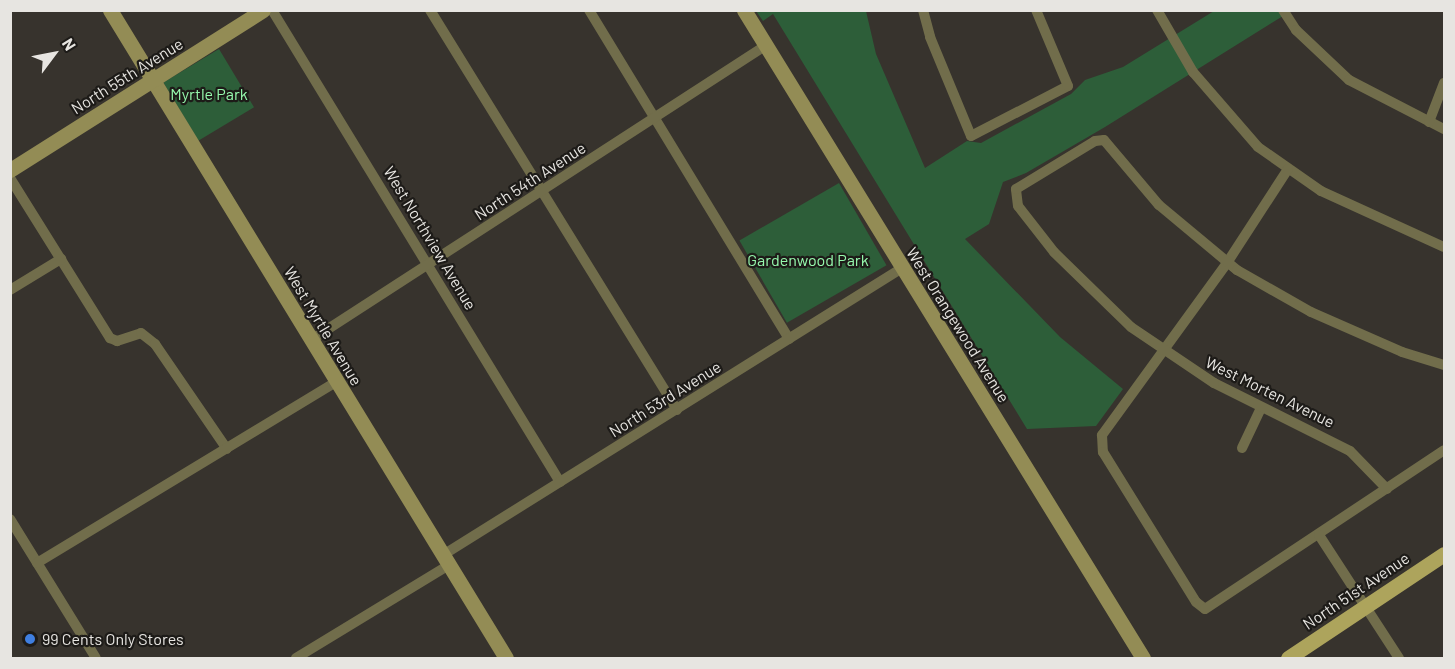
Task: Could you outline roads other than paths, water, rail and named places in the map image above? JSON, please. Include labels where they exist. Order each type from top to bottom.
[{"type":"main road","name":"North 51st Avenue","points":[[1288,658],[1444,554]]},
{"type":"street","name":"West Myrtle Avenue","points":[[110,10],[506,658]]},
{"type":"street","name":"North 55th Avenue","points":[[10,171],[263,10]]},
{"type":"street","name":"West Northview Avenue","points":[[272,10],[560,482]]},
{"type":"street","points":[[430,10],[677,410]]},
{"type":"street","points":[[589,10],[789,339]]},
{"type":"street","name":"West Orangewood Avenue","points":[[744,10],[1143,658]]},
{"type":"street","points":[[923,10],[930,37],[971,136],[1068,86],[1036,10]]},
{"type":"street","points":[[1156,10],[1186,62],[1226,113],[1258,147],[1288,169],[1360,211],[1444,247]]},
{"type":"street","points":[[1283,10],[1296,30],[1349,80],[1444,129]]},
{"type":"street","name":"North 54th Avenue","points":[[311,340],[429,266],[765,46]]},
{"type":"street","points":[[1429,122],[1444,83]]},
{"type":"street","name":"West Morten Avenue","points":[[1227,263],[1159,205],[1104,140],[1095,141],[1016,189],[1014,196],[1034,228],[1082,282],[1163,351],[1261,408],[1350,451],[1388,489]]},
{"type":"street","points":[[1288,169],[1227,263],[1099,442],[1196,602],[1205,609],[1444,450]]},
{"type":"street","points":[[10,178],[110,338],[117,341],[141,333],[155,344],[227,449]]},
{"type":"street","points":[[10,290],[61,259]]},
{"type":"street","points":[[1227,263],[1311,312],[1402,352],[1444,365]]},
{"type":"street","name":"North 53rd Avenue","points":[[296,658],[560,482],[902,268]]},
{"type":"street","points":[[38,563],[336,382]]},
{"type":"street","points":[[1242,448],[1261,408]]},
{"type":"street","points":[[12,525],[96,658]]},
{"type":"street","points":[[1319,535],[1399,658]]},
{"type":"place","name":"99 Cents Only Stores","points":[[30,639]]},
{"type":"park label","name":"Myrtle Park","points":[[209,94]]},
{"type":"park label","name":"Gardenwood Park","points":[[808,260]]}]
